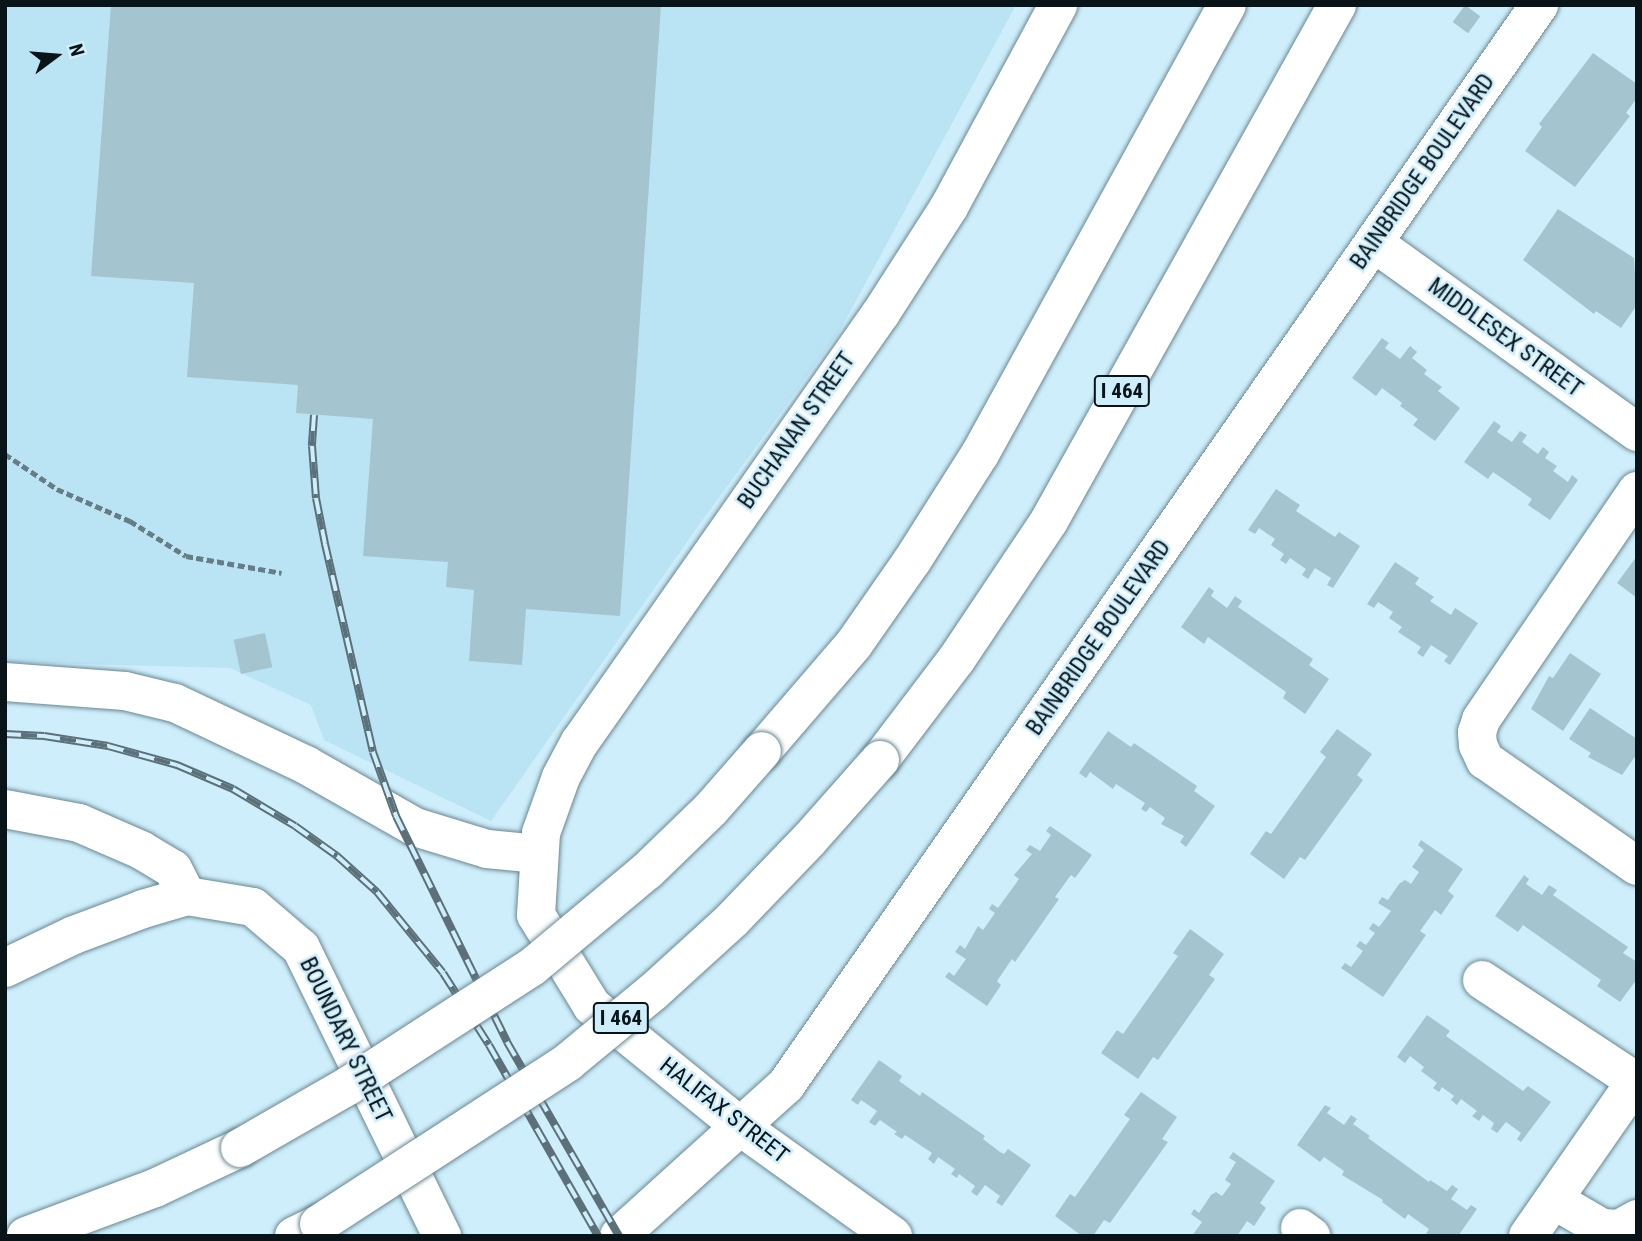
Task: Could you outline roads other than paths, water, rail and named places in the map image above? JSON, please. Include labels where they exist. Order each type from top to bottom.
[{"type":"main road","name":"BUCHANAN STREET","points":[[539,854],[541,833],[561,777],[580,742],[881,313],[949,207],[1058,5]]},
{"type":"main road","points":[[26,1236],[155,1188],[240,1148],[348,1086],[532,967],[647,872],[711,809],[854,644],[912,561],[980,454],[1227,5]]},
{"type":"main road","name":"I 464","points":[[306,1230],[568,1062],[653,992],[741,910],[809,840],[880,760],[956,660],[1049,521],[1337,5]]},
{"type":"main road","name":"BAINBRIDGE BOULEVARD","points":[[619,1236],[786,1085],[1539,5]]},
{"type":"main road","name":"MIDDLESEX STREET","points":[[1374,243],[1637,432]]},
{"type":"main road","points":[[1637,491],[1481,720],[1478,746],[1485,760],[1637,866]]},
{"type":"main road","points":[[5,682],[125,691],[175,703],[306,765],[415,827],[487,849],[539,854]]},
{"type":"main road","points":[[5,809],[79,823],[141,850],[173,869],[187,896]]},
{"type":"main road","name":"HALIFAX STREET","points":[[539,854],[536,915],[592,1006],[741,1127],[893,1236]]},
{"type":"main road","name":"BOUNDARY STREET","points":[[5,968],[74,935],[187,896],[253,907],[301,948],[442,1236]]},
{"type":"main road","points":[[1482,980],[1636,1080],[1528,1236]]},
{"type":"main road","points":[[1554,1200],[1602,1228],[1619,1229],[1637,1219]]},
{"type":"railway","points":[[314,415],[312,446],[316,498],[325,544],[373,752],[396,816],[507,1042],[619,1236]]},
{"type":"railway","points":[[5,734],[44,736],[108,746],[177,765],[233,789],[295,826],[337,856],[377,892],[443,973],[489,1045],[598,1236]]}]
